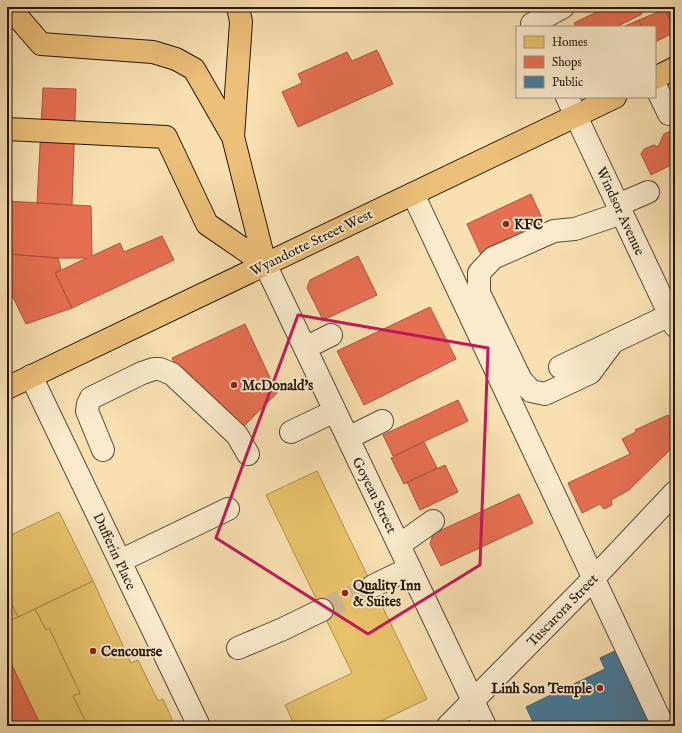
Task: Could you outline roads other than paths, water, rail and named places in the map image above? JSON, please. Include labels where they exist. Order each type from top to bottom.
[{"type":"main road","points":[[9,7],[41,44],[153,52],[176,59],[194,69],[233,137],[265,264]]},
{"type":"main road","points":[[225,7],[240,15],[233,137]]},
{"type":"main road","points":[[656,78],[675,68]]},
{"type":"main road","name":"Wyandotte Street West","points":[[7,388],[413,194],[571,106],[610,98]]},
{"type":"main road","points":[[7,129],[166,137],[207,224],[265,264]]},
{"type":"street","points":[[530,19],[563,7]]},
{"type":"street","points":[[656,87],[669,114]]},
{"type":"street","name":"Windsor Avenue","points":[[571,106],[672,320]]},
{"type":"street","points":[[613,342],[590,373],[545,394],[531,392],[521,380],[479,293],[479,273],[493,258],[554,231],[575,229],[620,209],[648,192]]},
{"type":"street","points":[[413,194],[663,726]]},
{"type":"street","name":"Goyeau Street","points":[[265,264],[485,726]]},
{"type":"street","points":[[560,367],[613,342],[672,320]]},
{"type":"street","points":[[305,348],[331,335]]},
{"type":"street","points":[[103,450],[91,424],[96,413],[131,395],[142,373],[154,369],[160,369],[172,374],[238,435],[248,454]]},
{"type":"street","name":"Dufferin Place","points":[[31,376],[199,726]]},
{"type":"street","points":[[292,432],[335,411]]},
{"type":"street","points":[[348,438],[382,421]]},
{"type":"street","name":"Tuscarora Street","points":[[448,726],[594,578],[675,492]]},
{"type":"street","points":[[120,561],[228,509]]},
{"type":"street","points":[[399,545],[433,522]]},
{"type":"street","points":[[373,586],[410,568]]},
{"type":"street","points":[[277,616],[230,647],[283,629],[322,610]]},
{"type":"tunnel","points":[[322,610],[373,586]]},
{"type":"place","name":"KFC","points":[[506,224]]},
{"type":"place","name":"McDonald's","points":[[234,385]]},
{"type":"place","name":"Quality Inn & Suites","points":[[345,593]]},
{"type":"place","name":"Cencourse","points":[[93,651]]},
{"type":"place","name":"Linh Son Temple","points":[[600,688]]}]
